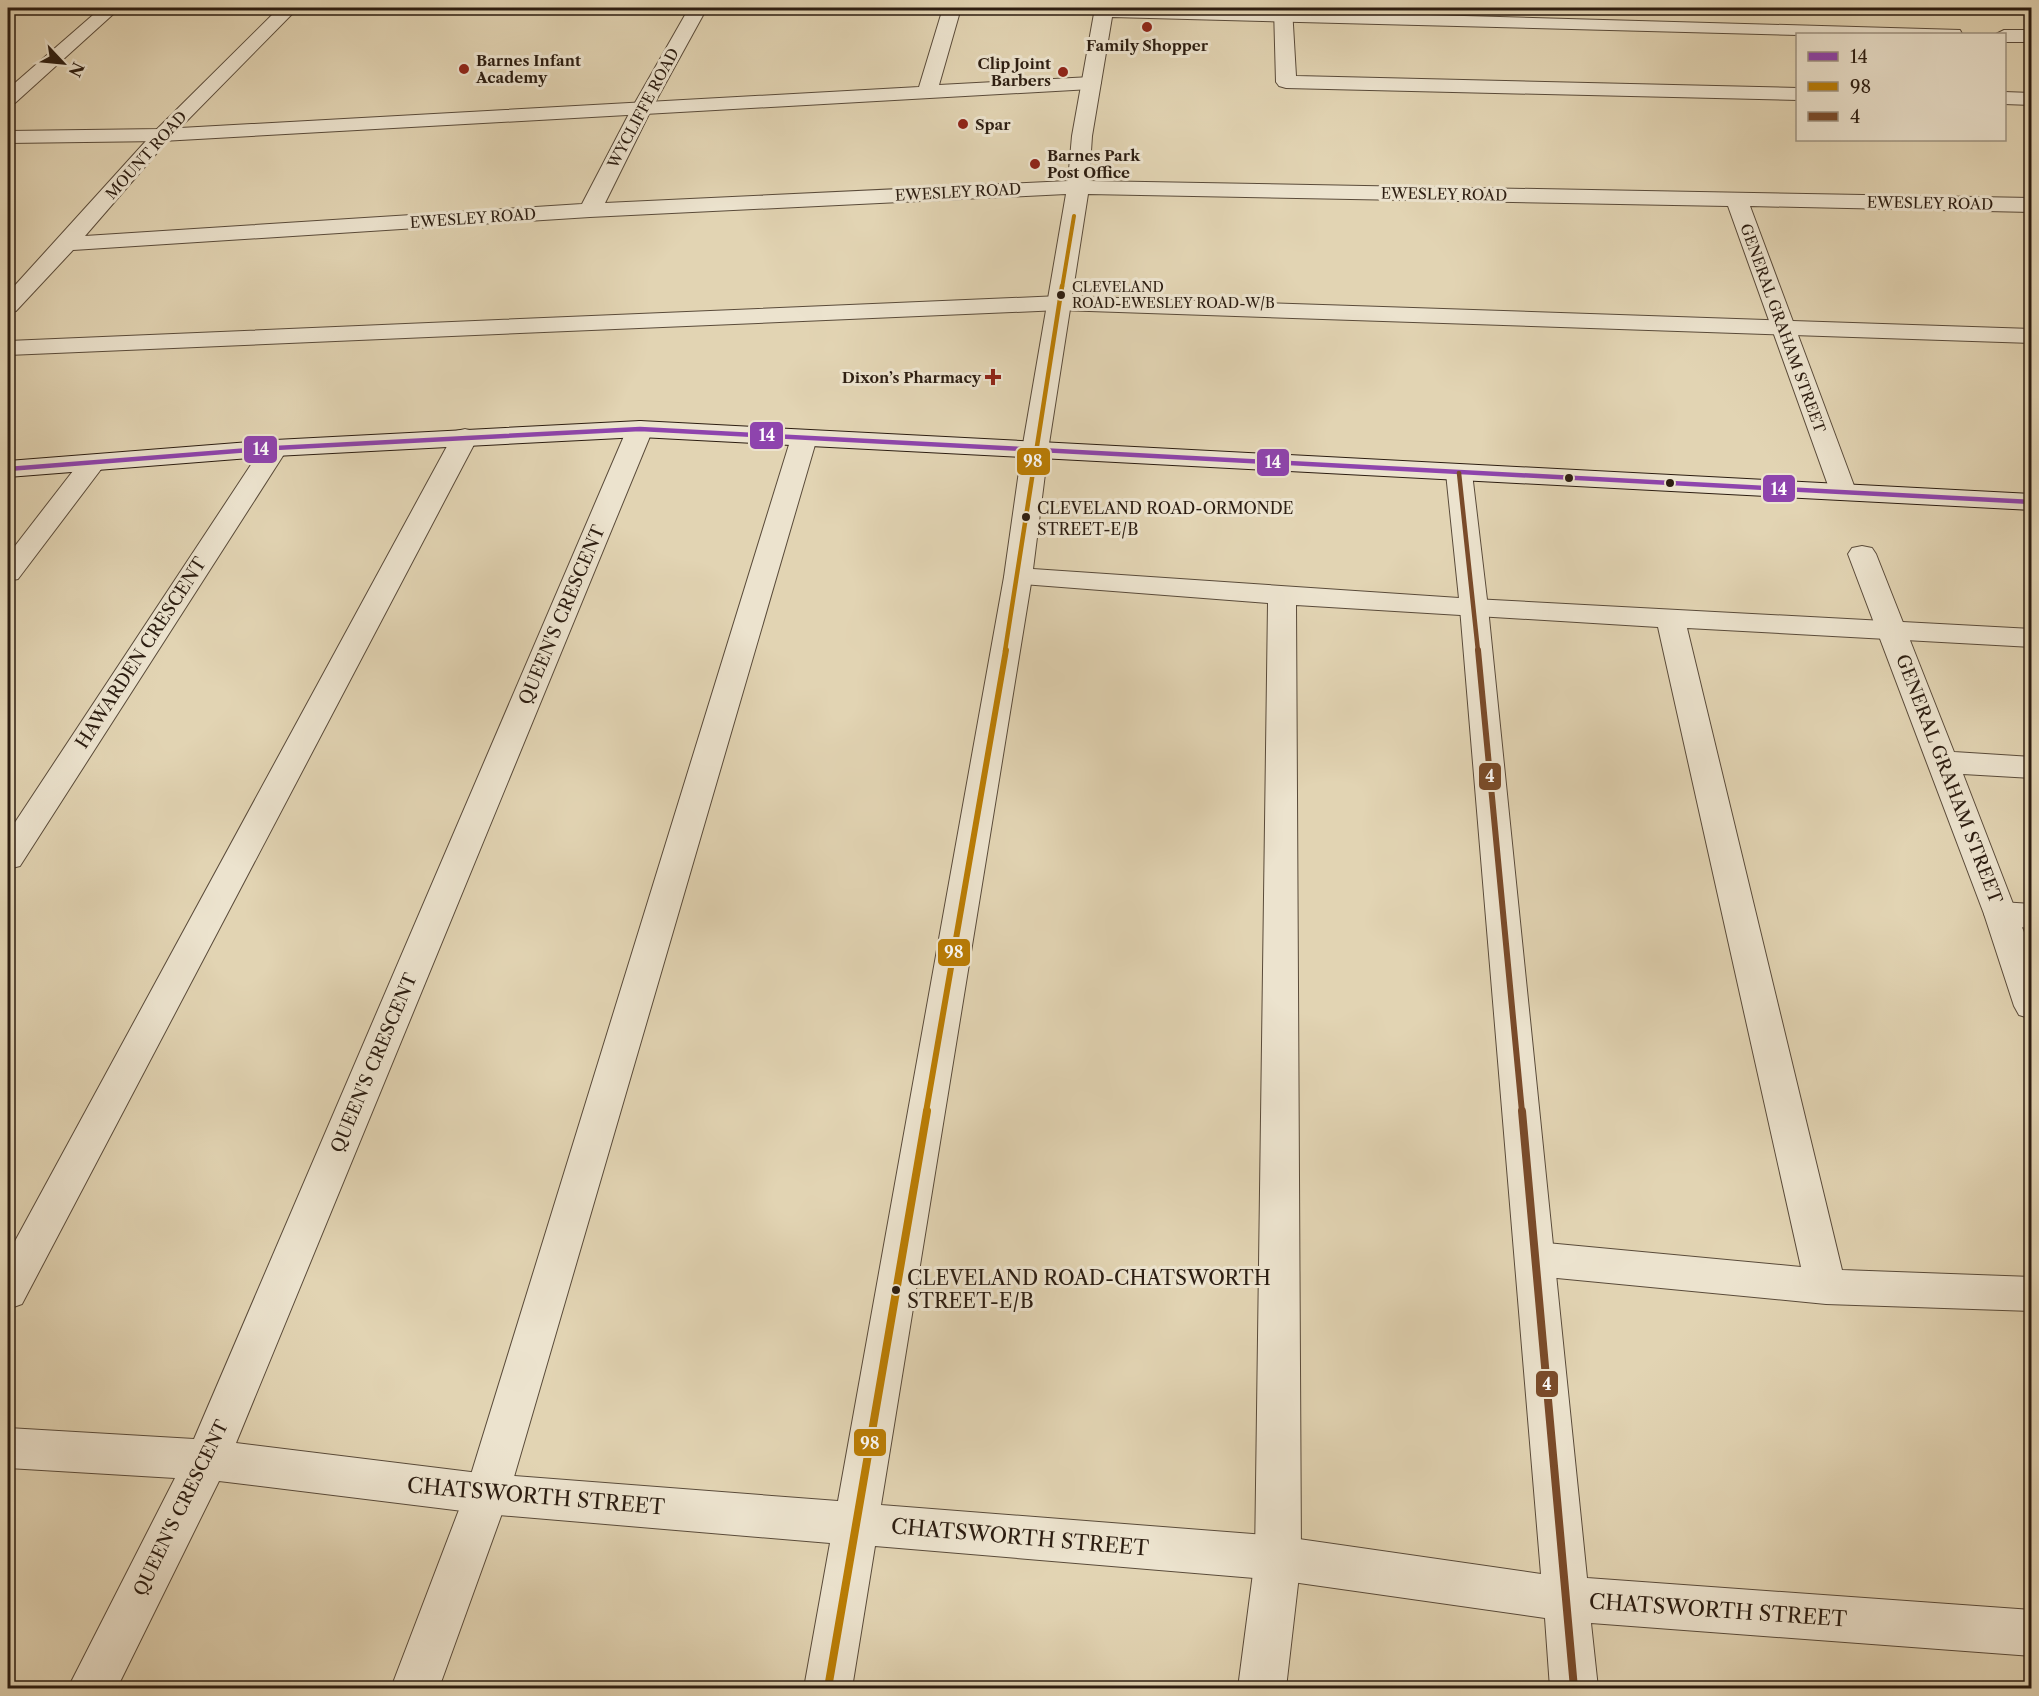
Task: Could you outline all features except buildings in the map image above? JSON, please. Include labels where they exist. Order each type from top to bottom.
[{"type":"street","points":[[8,99],[111,8]]},
{"type":"street","name":"MOUNT ROAD","points":[[8,306],[162,135],[289,8]]},
{"type":"street","name":"WYCLIFFE ROAD","points":[[590,210],[642,108],[698,8]]},
{"type":"street","points":[[928,90],[952,8]]},
{"type":"street","points":[[828,1689],[854,1523],[1018,577],[1035,450],[1078,187],[1082,136],[1103,9],[1921,33]]},
{"type":"street","points":[[1283,13],[1286,82],[1796,93]]},
{"type":"street","points":[[2006,36],[2031,36]]},
{"type":"street","points":[[8,137],[162,135],[928,90],[1091,83]]},
{"type":"street","points":[[2006,98],[2031,99]]},
{"type":"street","name":"EWESLEY ROAD","points":[[66,244],[590,210],[1078,187],[2031,205]]},
{"type":"street","name":"GENERAL GRAHAM STREET","points":[[1736,199],[1842,491]]},
{"type":"street","points":[[8,348],[1060,303],[2031,336]]},
{"type":"street","points":[[8,469],[276,448],[640,429],[2031,502]]},
{"type":"street","name":"QUEEN'S CRESCENT","points":[[92,1689],[207,1460],[640,429]]},
{"type":"street","points":[[8,1292],[465,437]]},
{"type":"street","points":[[415,1689],[487,1494],[804,438]]},
{"type":"street","name":"HAWARDEN CRESCENT","points":[[8,858],[276,448]]},
{"type":"street","points":[[8,573],[92,464]]},
{"type":"street","points":[[1459,473],[1536,1259],[1564,1599],[1574,1689]]},
{"type":"street","name":"GENERAL GRAHAM STREET","points":[[1862,554],[1893,630],[1941,762],[2016,915],[2031,1006]]},
{"type":"street","points":[[1018,577],[1474,608],[2031,638]]},
{"type":"street","points":[[1262,1689],[1278,1558],[1282,595]]},
{"type":"street","points":[[1670,617],[1826,1287]]},
{"type":"street","points":[[1941,762],[2031,768]]},
{"type":"street","points":[[1536,1259],[1826,1287],[2031,1294]]},
{"type":"street","name":"CHATSWORTH STREET","points":[[8,1448],[207,1460],[487,1494],[1278,1558],[1564,1599],[2031,1633]]},
{"type":"transit line","name":"98","points":[[828,1688],[1018,577],[1035,450],[1074,216]]},
{"type":"transit line","name":"14","points":[[8,469],[275,448],[640,429],[2032,502]]},
{"type":"transit line","name":"4","points":[[1459,473],[1536,1259],[1574,1688]]},
{"type":"place","name":"Family Shopper","points":[[1147,27]]},
{"type":"place","name":"Barnes Infant Academy","points":[[464,69]]},
{"type":"place","name":"Clip Joint Barbers","points":[[1063,72]]},
{"type":"place","name":"Spar","points":[[963,124]]},
{"type":"place","name":"Barnes Park Post Office","points":[[1035,164]]},
{"type":"place","name":"CLEVELAND ROAD-EWESLEY ROAD-W/B","points":[[1061,295]]},
{"type":"place","name":"Dixon’s Pharmacy","points":[[993,377]]},
{"type":"place","name":"CLEVELAND ROAD-ORMONDE STREET-E/B","points":[[1026,517]]},
{"type":"place","name":"CLEVELAND ROAD-CHATSWORTH STREET-E/B","points":[[896,1290]]}]
